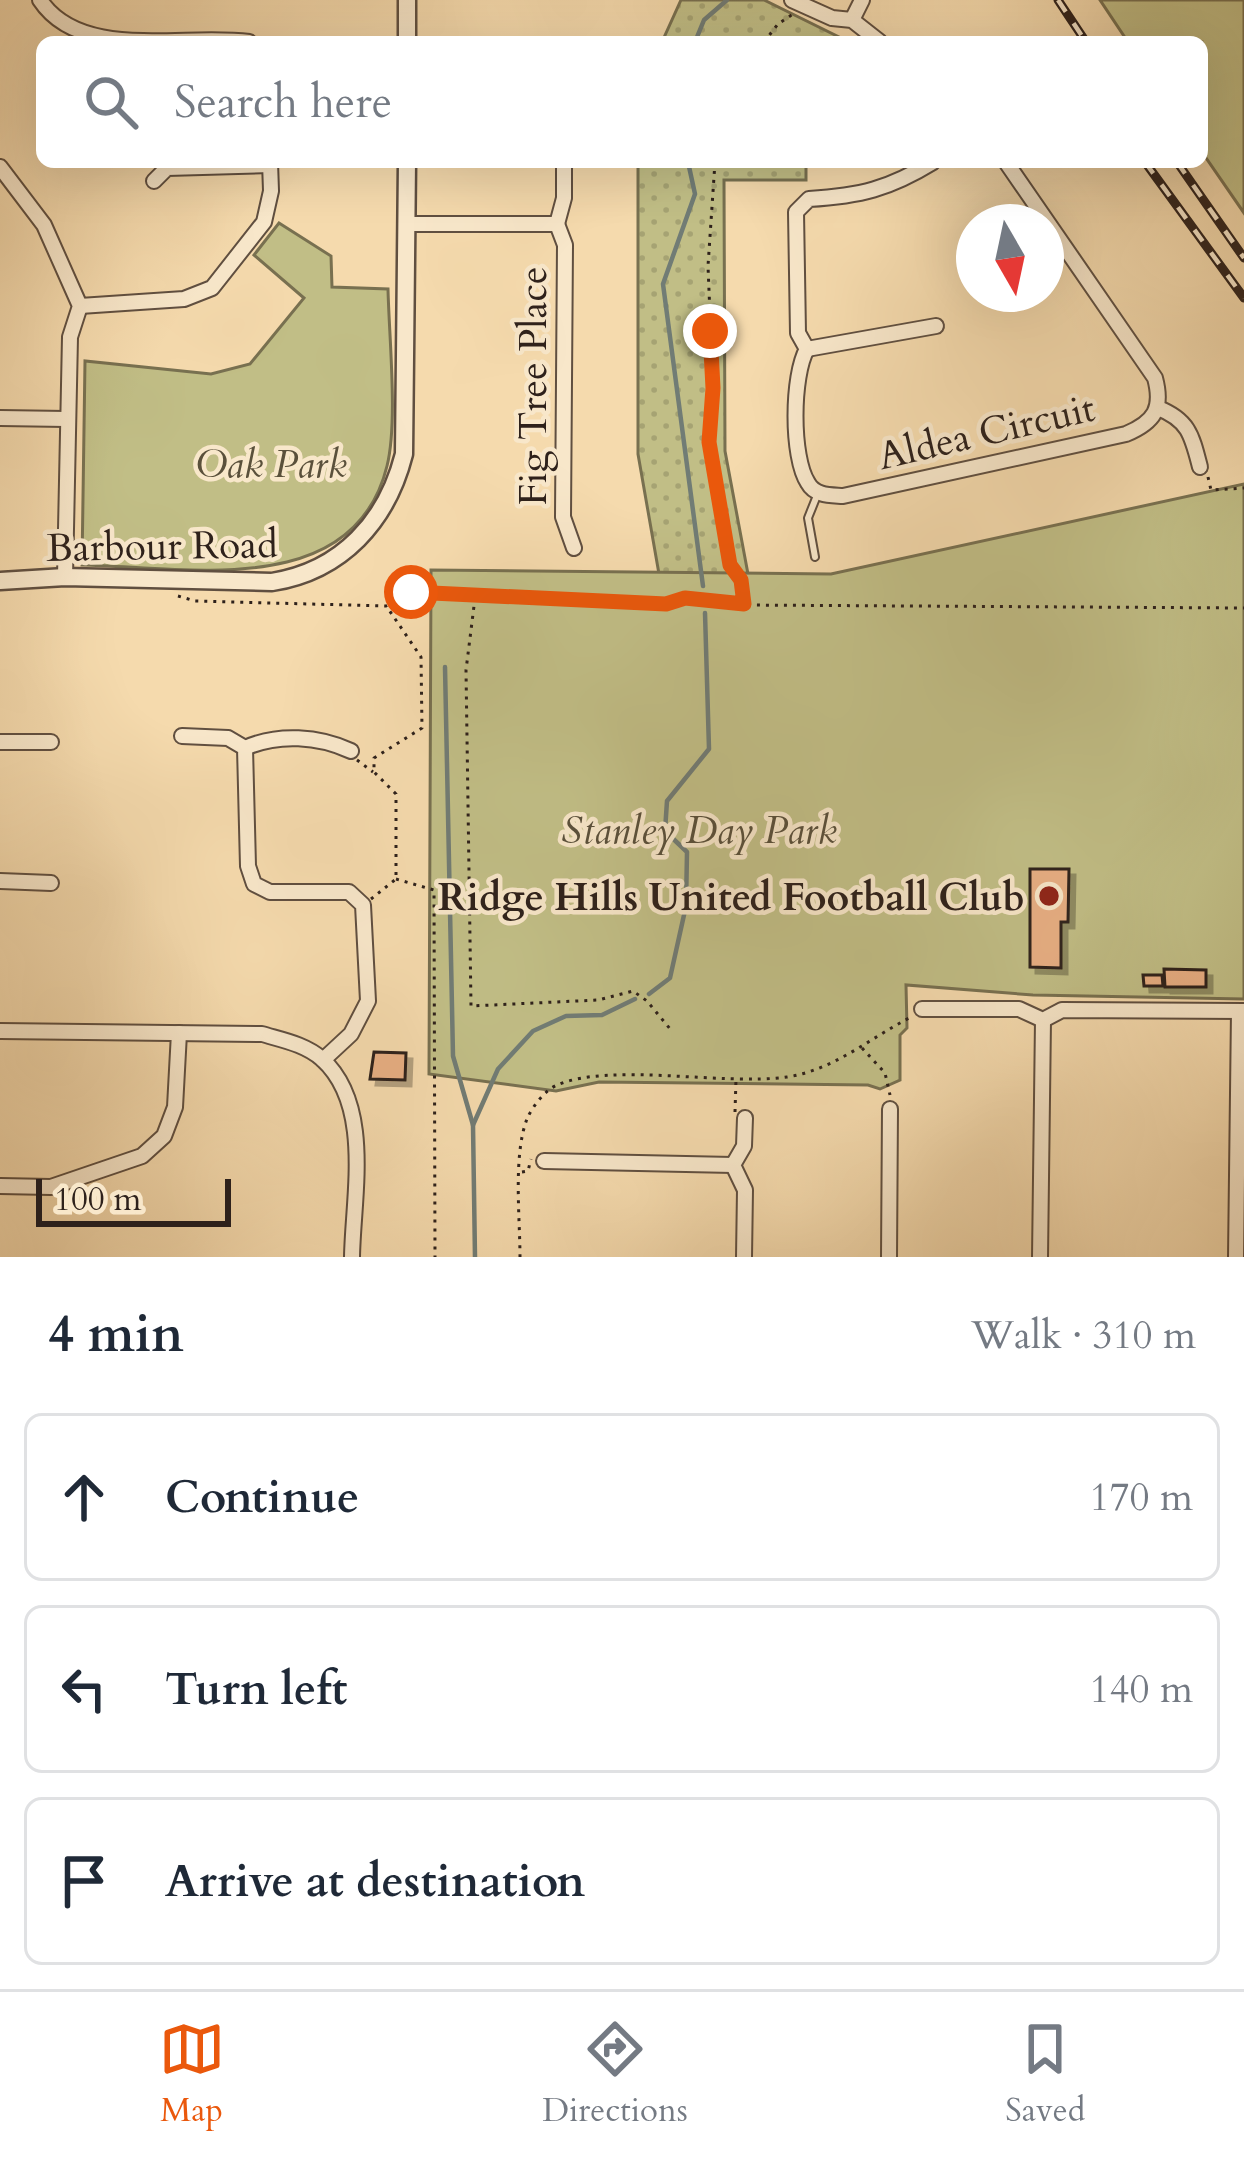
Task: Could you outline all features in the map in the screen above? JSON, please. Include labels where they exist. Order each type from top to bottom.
[{"type":"street","points":[[40,0],[68,28],[91,36]]},
{"type":"street","points":[[407,0],[407,36]]},
{"type":"street","points":[[852,20],[862,0]]},
{"type":"street","points":[[799,3],[832,18],[852,20],[872,36]]},
{"type":"street","points":[[0,167],[44,225],[80,306],[70,337],[65,577]]},
{"type":"street","points":[[154,182],[163,168]]},
{"type":"street","points":[[80,306],[184,299],[212,288],[264,222],[270,168]]},
{"type":"street","points":[[407,168],[407,224],[557,224]]},
{"type":"street","name":"Fig Tree Place","points":[[564,168],[564,198],[557,224],[565,245],[563,517],[574,548]]},
{"type":"street","points":[[807,349],[798,333],[796,212],[809,199],[896,185],[923,168]]},
{"type":"street","name":"Aldea Circuit","points":[[818,493],[843,496],[1126,434],[1145,425],[1158,408],[1155,377],[1010,168]]},
{"type":"street","name":"Barbour Road","points":[[0,581],[65,577],[280,581],[342,556],[377,520],[397,483],[404,454],[407,224]]},
{"type":"street","points":[[807,349],[936,326]]},
{"type":"street","points":[[807,349],[797,373],[798,448],[807,483],[818,493]]},
{"type":"street","name":"Aldea Circuit","points":[[1158,408],[1190,427],[1200,466]]},
{"type":"street","points":[[0,418],[66,419]]},
{"type":"street","points":[[182,736],[228,737],[245,748]]},
{"type":"street","points":[[245,748],[262,740],[326,740],[351,751]]},
{"type":"street","points":[[0,742],[51,742]]},
{"type":"street","points":[[245,748],[248,866],[254,884],[270,892],[349,892],[363,905],[368,1001],[351,1034],[323,1060]]},
{"type":"street","points":[[0,881],[51,883]]},
{"type":"street","points":[[922,1010],[1019,1009],[1043,1020]]},
{"type":"street","points":[[1043,1020],[1062,1010],[1242,1011],[1236,1257]]},
{"type":"street","points":[[1040,1257],[1043,1020]]},
{"type":"street","points":[[0,1031],[262,1034],[301,1046],[323,1060],[351,1106],[352,1257]]},
{"type":"street","points":[[0,1186],[51,1187],[142,1156],[164,1136],[176,1107],[179,1034]]},
{"type":"street","points":[[889,1257],[890,1109]]},
{"type":"street","points":[[734,1165],[744,1146],[745,1122]]},
{"type":"street","points":[[544,1161],[734,1165]]},
{"type":"street","points":[[734,1165],[745,1190],[744,1257]]},
{"type":"lane","points":[[815,557],[808,518],[818,493]]},
{"type":"path","points":[[769,36],[799,3]]},
{"type":"path","points":[[715,168],[708,266],[713,388],[709,442],[730,565],[741,580],[744,604]]},
{"type":"path","points":[[1200,466],[1210,479],[1211,490],[1244,488]]},
{"type":"path","points":[[168,595],[195,601],[386,606],[411,592],[666,604],[685,598],[744,604],[1244,608]]},
{"type":"path","points":[[476,597],[466,670],[471,1006],[598,1000],[633,991],[647,1000],[671,1030]]},
{"type":"path","points":[[374,772],[374,758],[422,728],[421,657],[386,606]]},
{"type":"path","points":[[351,751],[396,794],[396,879]]},
{"type":"path","points":[[363,905],[396,879]]},
{"type":"path","points":[[396,879],[434,890],[435,1257]]},
{"type":"path","points":[[520,1257],[522,1136],[528,1114],[552,1087],[585,1076],[789,1076],[844,1059],[922,1010]]},
{"type":"path","points":[[860,1046],[885,1073],[890,1109]]},
{"type":"path","points":[[736,1079],[735,1121],[745,1122]]},
{"type":"green space","points":[[681,0],[764,0],[837,36],[665,36]]},
{"type":"green space","points":[[1100,0],[1244,0],[1244,213],[1208,161],[1208,36],[1124,36]]},
{"type":"green space","points":[[638,168],[806,168],[806,180],[724,180],[725,451],[748,574],[659,574],[638,454]]},
{"type":"green space","name":"Oak Park","points":[[279,223],[331,256],[332,287],[388,289],[390,448],[369,509],[340,539],[303,557],[261,567],[82,565],[85,361],[211,374],[250,364],[304,298],[254,255]]},
{"type":"green space","name":"Stanley Day Park","points":[[1244,484],[1244,999],[1033,995],[906,985],[907,1028],[900,1035],[900,1080],[880,1089],[868,1085],[599,1082],[556,1091],[429,1074],[431,570],[831,574]]},
{"type":"building","name":"Ridge Hills United Football Club","points":[[1030,869],[1069,869],[1068,922],[1061,922],[1061,968],[1030,967]]},
{"type":"building","points":[[1164,969],[1206,970],[1206,987],[1165,987]]},
{"type":"building","points":[[1143,975],[1162,975],[1163,986],[1144,986]]},
{"type":"building","points":[[374,1052],[406,1053],[405,1080],[370,1079]]},
{"type":"waterway","points":[[697,36],[704,20],[727,0]]},
{"type":"waterway","points":[[689,168],[695,194],[663,284],[703,586]]},
{"type":"waterway","points":[[649,994],[670,978],[686,906],[687,852],[665,831],[667,801],[709,749],[705,613]]},
{"type":"waterway","points":[[445,667],[453,1056],[473,1125]]},
{"type":"waterway","points":[[475,1257],[473,1125],[498,1069],[533,1031],[566,1016],[602,1015],[635,999]]},
{"type":"railway","points":[[1058,0],[1082,36]]},
{"type":"railway","points":[[1149,168],[1244,298]]},
{"type":"railway","points":[[1181,168],[1244,258]]},
{"type":"place","name":"Ridge Hills United Football Club","points":[[1049,896]]},
{"type":"route","points":[[411,592],[666,604],[685,598],[744,604],[741,580],[730,565],[709,442],[710,331]]}]
